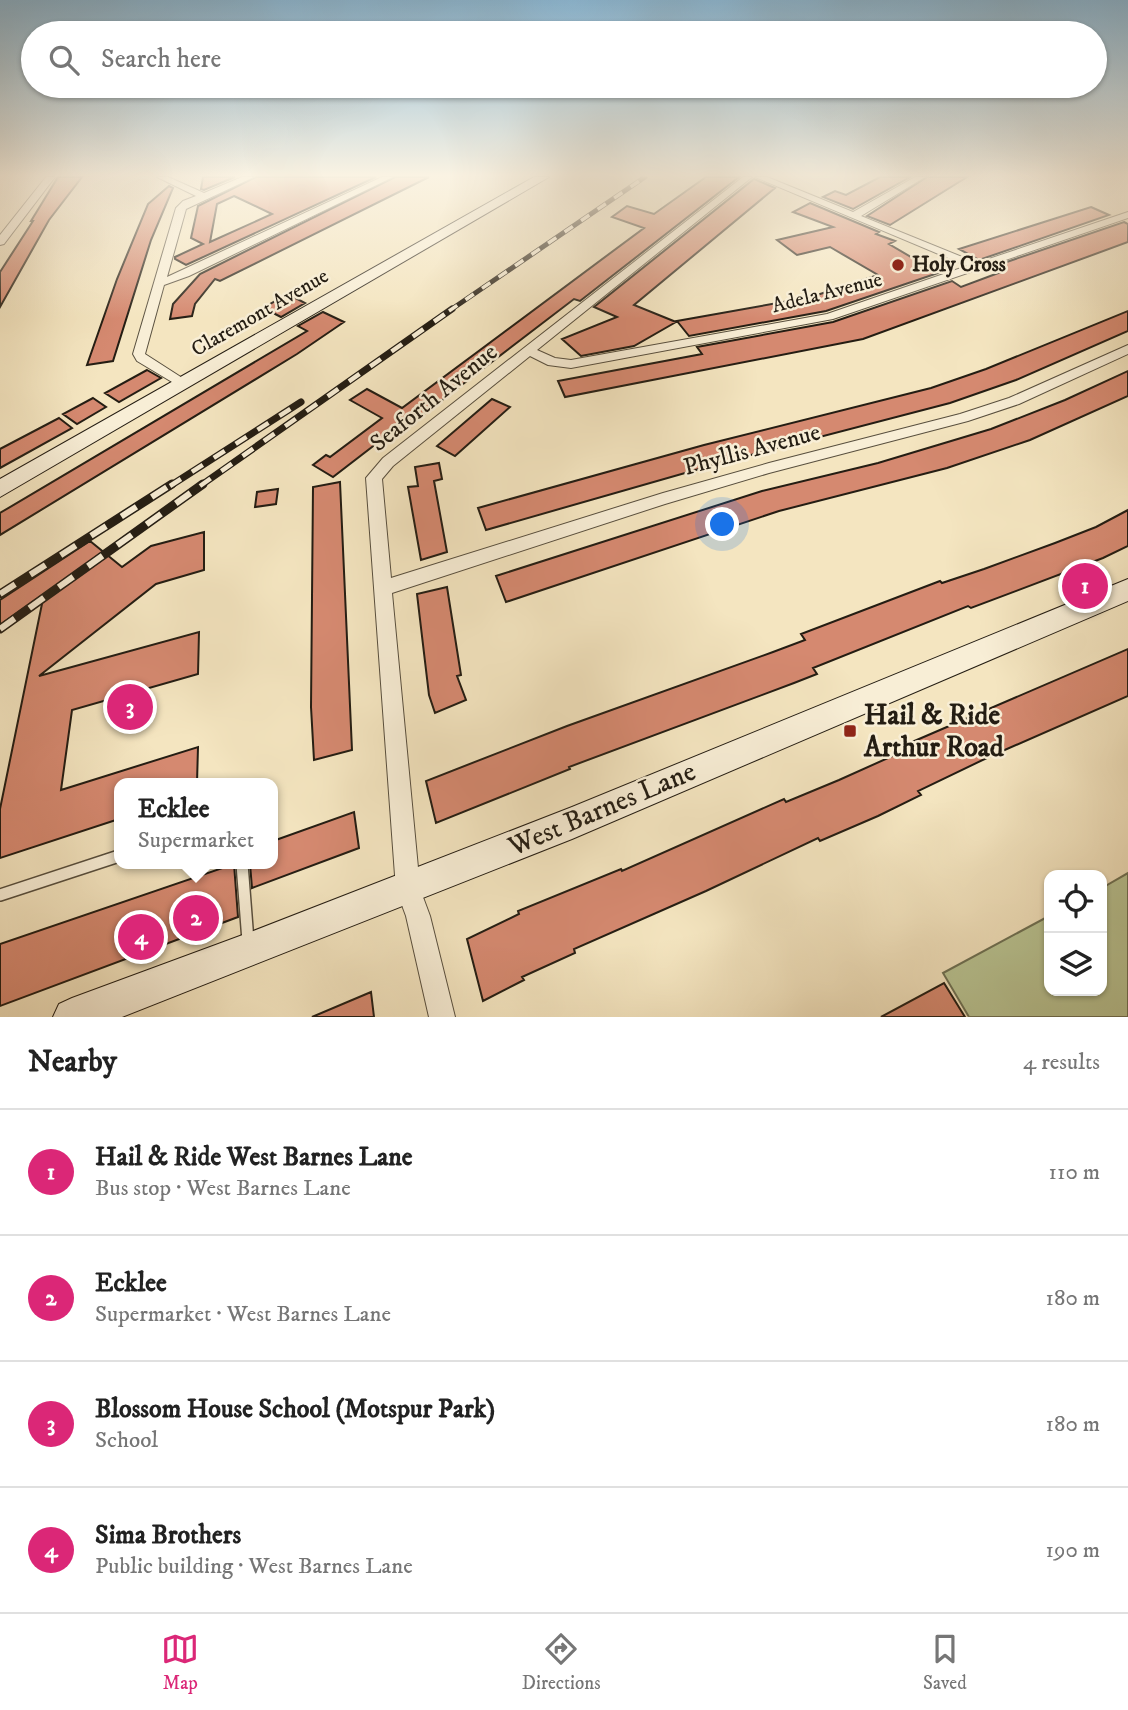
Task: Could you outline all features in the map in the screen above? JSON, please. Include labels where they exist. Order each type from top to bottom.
[{"type":"street","points":[[0,242],[14,224]]},
{"type":"street","points":[[177,224],[139,354],[141,358],[182,384]]},
{"type":"street","points":[[159,283],[185,274],[289,224]]},
{"type":"street","name":"Claremont Avenue","points":[[0,489],[460,224]]},
{"type":"street","name":"Seaforth Avenue","points":[[442,1017],[418,916],[408,889],[374,478],[388,462],[688,224]]},
{"type":"street","points":[[875,224],[978,267]]},
{"type":"street","name":"Adela Avenue","points":[[529,351],[552,362],[571,364],[816,319],[858,308],[1101,224]]},
{"type":"street","name":"Phyllis Avenue","points":[[384,588],[663,499],[983,411],[1014,401],[1128,349]]},
{"type":"street","name":"West Barnes Lane","points":[[72,1017],[408,889],[1020,638],[1128,590]]},
{"type":"lane","points":[[0,895],[114,858]]},
{"type":"lane","points":[[242,869],[248,951]]},
{"type":"green space","points":[[1128,873],[1128,1017],[969,1017],[943,973],[1044,919],[1044,996],[1107,996],[1107,885]]},
{"type":"building","points":[[31,224],[46,224],[0,307],[0,272]]},
{"type":"building","points":[[140,224],[158,224],[113,361],[87,365]]},
{"type":"building","points":[[194,224],[213,224],[210,242],[249,224],[274,224],[186,265],[175,257],[203,244],[191,238]]},
{"type":"building","points":[[300,224],[334,224],[220,281],[215,279],[195,304],[192,316],[170,319],[173,304],[200,274]]},
{"type":"building","points":[[634,224],[678,224],[580,301],[574,299],[403,430],[398,427],[333,477],[313,465],[326,455],[330,457],[382,418],[350,400],[367,389],[402,408],[644,228]]},
{"type":"building","points":[[697,224],[731,224],[634,305],[676,322],[634,346],[581,356],[562,339],[617,317],[594,307]]},
{"type":"building","points":[[826,224],[861,224],[879,232],[876,234],[895,241],[889,244],[938,273],[826,311],[689,336],[677,321],[811,297],[878,275],[830,247],[797,255],[777,240],[833,227]]},
{"type":"building","points":[[1036,224],[1082,224],[979,260],[959,249]]},
{"type":"building","points":[[1117,224],[1128,224],[1128,242],[863,339],[565,397],[558,381],[702,354],[697,347],[833,322],[952,281],[961,287],[1001,272],[992,267]]},
{"type":"building","points":[[288,294],[305,303],[281,317],[263,308]]},
{"type":"building","points":[[1128,311],[1128,331],[1016,380],[950,403],[720,463],[486,530],[478,508],[704,445],[931,388],[986,369]]},
{"type":"building","points":[[323,312],[344,322],[297,354],[0,535],[0,513],[307,331],[298,326]]},
{"type":"building","points":[[147,370],[161,378],[119,402],[105,393]]},
{"type":"building","points":[[1128,371],[1128,396],[1030,440],[947,468],[779,511],[506,602],[496,576],[762,491],[878,463],[991,429],[1065,400]]},
{"type":"building","points":[[93,398],[106,407],[77,424],[63,414]]},
{"type":"building","points":[[492,399],[510,407],[455,456],[437,446]]},
{"type":"building","points":[[59,418],[72,428],[0,468],[0,449]]},
{"type":"building","points":[[439,463],[442,479],[434,481],[447,552],[421,560],[408,487],[418,486],[415,467]]},
{"type":"building","points":[[340,482],[352,750],[314,760],[311,707],[313,487]]},
{"type":"building","points":[[278,489],[276,504],[255,507],[257,492]]},
{"type":"building","points":[[1128,510],[1128,546],[1103,558],[971,608],[968,606],[813,668],[817,674],[569,767],[570,769],[436,823],[426,781],[567,726],[805,640],[801,634],[940,581],[942,583],[1055,543],[1096,527]]},
{"type":"building","points":[[204,532],[204,570],[156,584],[39,676],[199,632],[198,674],[72,710],[61,790],[198,747],[197,778],[114,778],[114,821],[0,858],[0,809],[44,594],[0,625],[0,600],[90,541],[122,567],[151,546]]},
{"type":"building","points":[[447,587],[461,675],[457,676],[466,700],[435,713],[429,695],[417,594]]},
{"type":"building","points":[[1128,649],[1128,696],[918,791],[921,795],[878,816],[820,841],[818,838],[574,949],[575,953],[522,977],[524,980],[483,1001],[467,939],[519,914],[518,911],[621,869],[622,871],[784,799],[786,802],[839,780],[908,749],[905,745]]},
{"type":"building","points":[[354,812],[359,848],[252,888],[250,869],[278,869],[278,839]]},
{"type":"building","points":[[219,869],[234,869],[238,917],[0,1006],[0,944]]},
{"type":"building","points":[[944,983],[965,1017],[881,1017]]},
{"type":"building","points":[[371,992],[374,1017],[312,1017]]},
{"type":"railway","points":[[449,311],[576,224]]},
{"type":"railway","points":[[200,486],[452,309]]},
{"type":"railway","points":[[170,486],[301,402]]},
{"type":"railway","points":[[0,594],[172,484]]},
{"type":"railway","points":[[0,629],[203,484]]},
{"type":"place","name":"Holy Cross","points":[[898,265]]},
{"type":"place","name":"Hail & Ride West Barnes Lane","points":[[1085,586]]},
{"type":"place","name":"Blossom House School (Motspur Park)","points":[[130,707]]},
{"type":"place","name":"Hail & Ride Arthur Road","points":[[850,731]]},
{"type":"place","name":"Ecklee","points":[[196,918]]},
{"type":"place","name":"Sima Brothers","points":[[141,937]]}]
